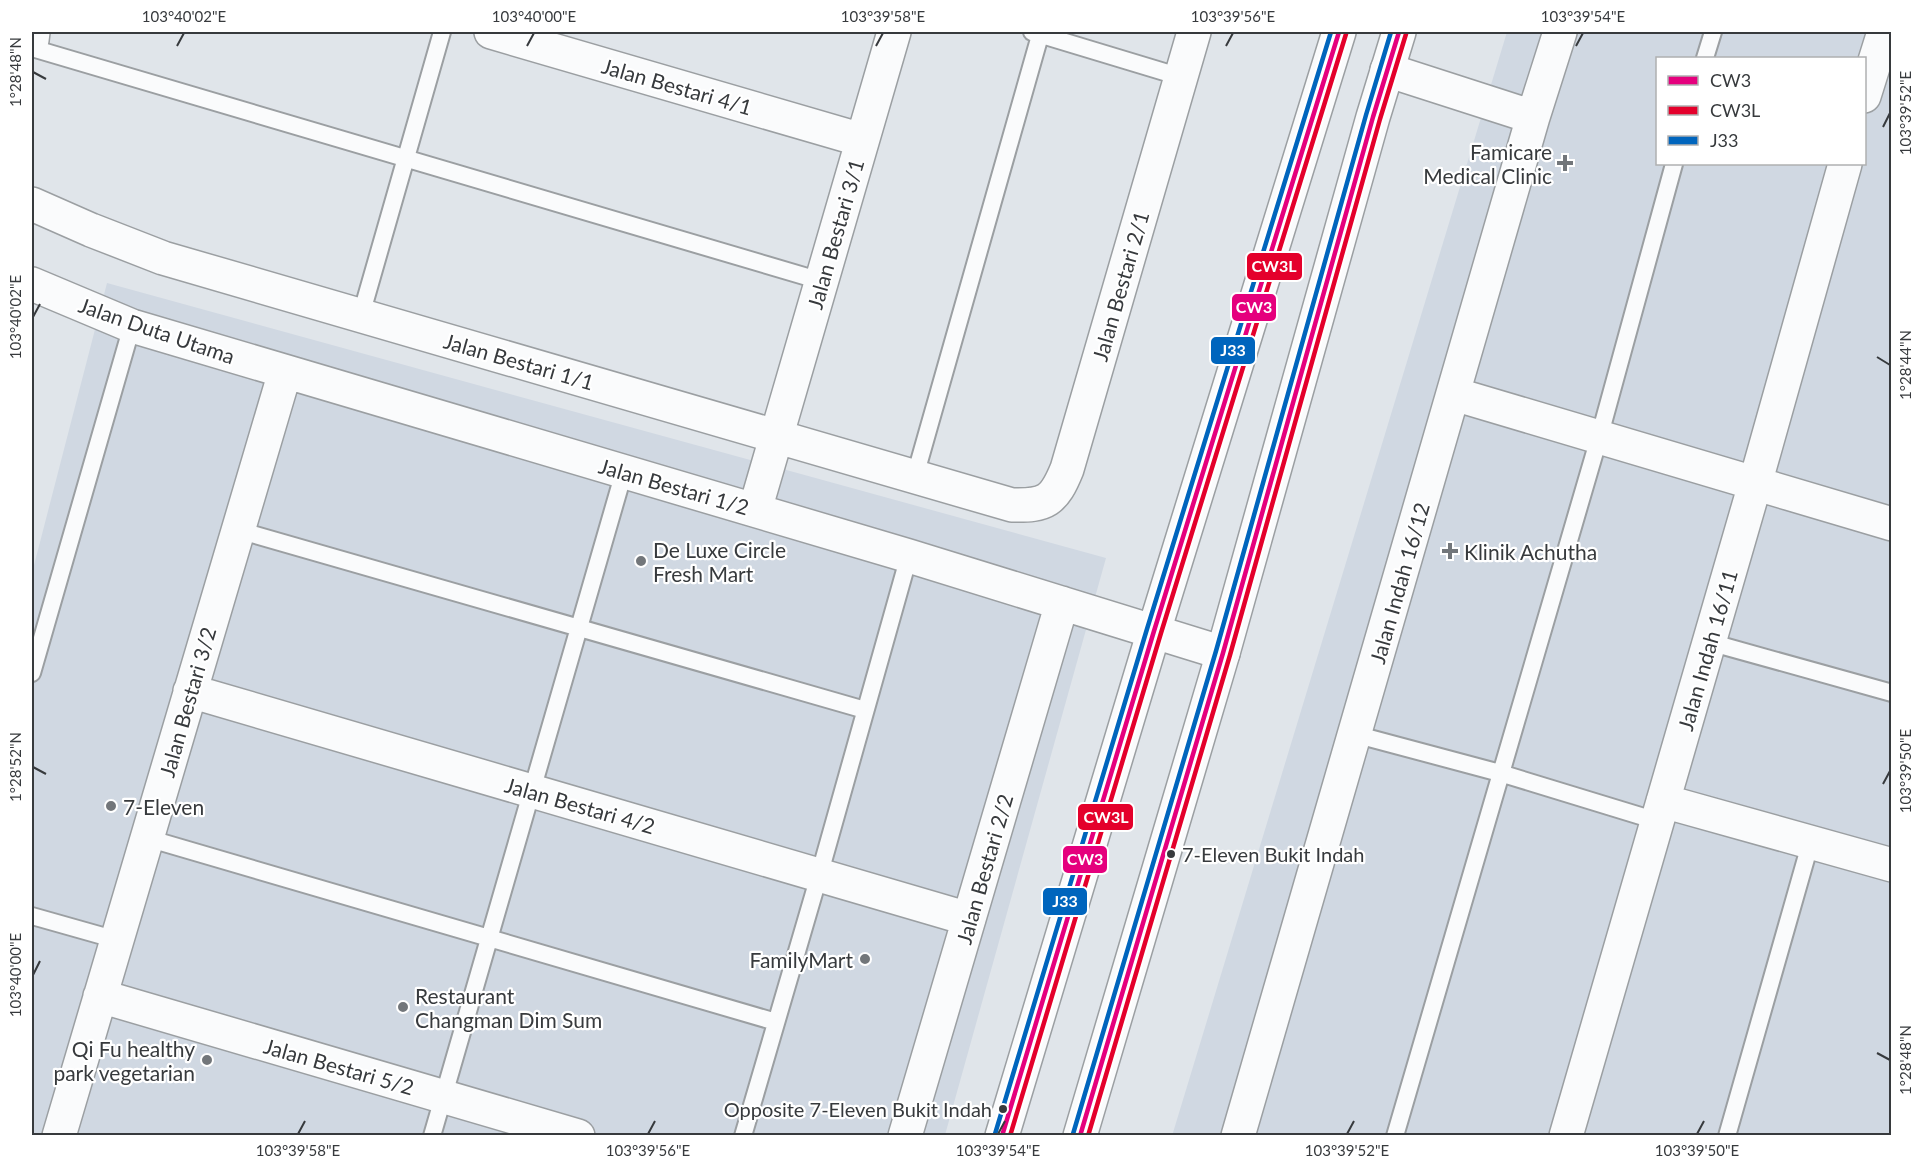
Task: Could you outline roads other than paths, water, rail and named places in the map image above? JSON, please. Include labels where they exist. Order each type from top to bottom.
[{"type":"street","points":[[32,40],[33,32]]},
{"type":"street","name":"Jalan Bestari 4/1","points":[[491,32],[862,140]]},
{"type":"street","name":"Jalan Bestari 3/1","points":[[755,510],[894,32]]},
{"type":"street","name":"Jalan Bestari 2/1","points":[[1012,505],[1031,506],[1048,501],[1059,489],[1067,469],[1194,32]]},
{"type":"street","points":[[1002,1136],[1154,631],[1339,32]]},
{"type":"street","points":[[1080,1136],[1223,653],[1387,70],[1400,32]]},
{"type":"street","name":"Jalan Indah 16/12","points":[[1238,1136],[1533,117],[1560,32]]},
{"type":"street","points":[[1866,90],[1884,32]]},
{"type":"street","points":[[1387,70],[1533,117]]},
{"type":"street","name":"Jalan Indah 16/11","points":[[1566,1136],[1845,165]]},
{"type":"street","name":"Jalan Bestari 1/1","points":[[32,204],[163,258],[1012,505]]},
{"type":"street","name":"Jalan Duta Utama","points":[[32,284],[132,326],[285,372]]},
{"type":"street","name":"Jalan Bestari 1/2","points":[[285,372],[1062,603]]},
{"type":"street","name":"Jalan Bestari 3/2","points":[[59,1136],[285,372]]},
{"type":"street","points":[[1454,394],[1892,524]]},
{"type":"street","points":[[1062,603],[1223,653]]},
{"type":"street","name":"Jalan Bestari 2/2","points":[[905,1136],[1062,603]]},
{"type":"street","name":"Jalan Bestari 4/2","points":[[190,691],[969,920]]},
{"type":"street","points":[[1660,811],[1811,841],[1892,866]]},
{"type":"street","name":"Jalan Bestari 5/2","points":[[100,996],[578,1136]]},
{"type":"lane","points":[[362,315],[442,32]]},
{"type":"lane","points":[[915,476],[1038,32],[1181,77]]},
{"type":"lane","points":[[1705,57],[1713,32]]},
{"type":"lane","points":[[32,48],[821,281]]},
{"type":"lane","points":[[1395,1136],[1599,438],[1674,165]]},
{"type":"lane","points":[[32,673],[132,326]]},
{"type":"lane","points":[[432,1136],[624,471]]},
{"type":"lane","points":[[238,530],[866,710]]},
{"type":"lane","points":[[743,1136],[909,556]]},
{"type":"lane","points":[[1709,642],[1892,693]]},
{"type":"lane","points":[[1354,734],[1500,773],[1660,811]]},
{"type":"lane","points":[[147,838],[776,1022]]},
{"type":"lane","points":[[1727,1136],[1811,841]]},
{"type":"lane","points":[[32,916],[117,940]]},
{"type":"place","name":"Famicare Medical Clinic","points":[[1565,163]]},
{"type":"place","name":"Klinik Achutha","points":[[1450,551]]},
{"type":"place","name":"De Luxe Circle Fresh Mart","points":[[641,561]]},
{"type":"place","name":"7-Eleven","points":[[111,806]]},
{"type":"place","name":"7-Eleven Bukit Indah","points":[[1171,854]]},
{"type":"place","name":"FamilyMart","points":[[865,959]]},
{"type":"place","name":"Restaurant Changman Dim Sum","points":[[403,1007]]},
{"type":"place","name":"Qi Fu healthy park vegetarian","points":[[207,1060]]},
{"type":"place","name":"Opposite 7-Eleven Bukit Indah","points":[[1003,1109]]}]
